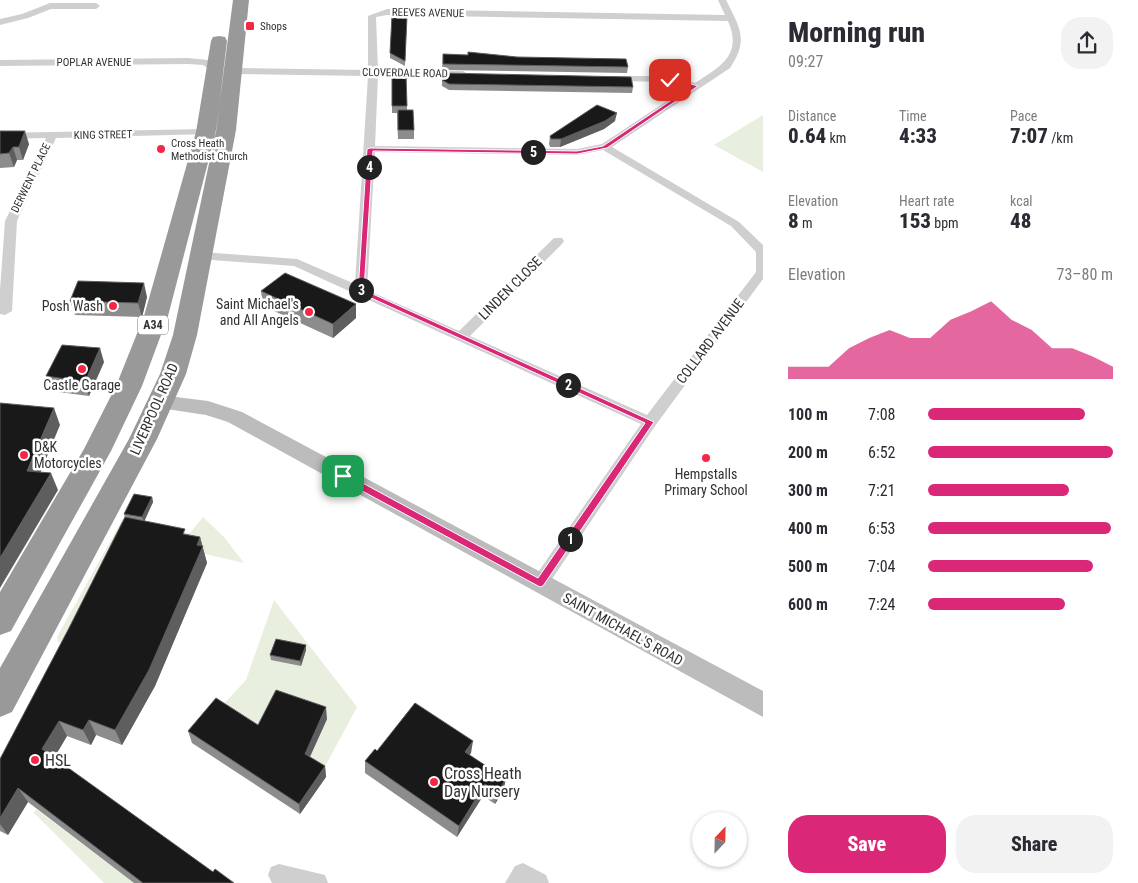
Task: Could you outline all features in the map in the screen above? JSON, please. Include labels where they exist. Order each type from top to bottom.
[{"type":"highway","name":"LIVERPOOL ROAD","points":[[142,396],[173,374],[185,335],[202,256],[226,130],[225,0]]},
{"type":"highway","name":"LIVERPOOL ROAD","points":[[0,701],[106,507],[142,396],[156,316],[206,132],[225,70],[242,0]]},
{"type":"highway","name":"A34","points":[[0,621],[48,540],[92,488],[142,396]]},
{"type":"street","points":[[370,149],[577,152],[605,147],[727,66],[735,54],[739,38],[722,0]]},
{"type":"street","points":[[0,22],[25,16],[50,6],[96,6]]},
{"type":"street","name":"REEVES AVENUE","points":[[361,291],[373,72],[370,18],[381,13],[730,18]]},
{"type":"street","name":"POPLAR AVENUE","points":[[0,63],[205,62],[225,70]]},
{"type":"street","name":"CLOVERDALE ROAD","points":[[225,70],[472,75]]},
{"type":"street","points":[[601,78],[670,80],[695,86]]},
{"type":"street","name":"KING STREET","points":[[0,136],[206,132]]},
{"type":"street","name":"DERWENT PLACE","points":[[5,311],[6,222],[52,136]]},
{"type":"street","name":"COLLARD AVENUE","points":[[540,583],[650,422],[762,272],[762,251],[735,224],[605,147]]},
{"type":"street","name":"LINDEN CLOSE","points":[[462,336],[558,241]]},
{"type":"street","points":[[202,256],[297,263],[650,422]]},
{"type":"street","name":"SAINT MICHAEL'S ROAD","points":[[142,396],[208,408],[235,418],[763,705]]},
{"type":"street","points":[[516,883],[523,874],[538,883]]},
{"type":"street","points":[[279,875],[317,883]]},
{"type":"green space","points":[[763,115],[763,172],[714,145]]},
{"type":"green space","points":[[203,517],[224,537],[244,563],[188,550],[75,646],[58,642],[57,637],[121,522],[190,533]]},
{"type":"green space","points":[[274,600],[357,707],[321,774],[219,709],[246,680]]},
{"type":"green space","points":[[36,809],[134,883],[104,883],[34,813]]},
{"type":"building","points":[[392,15],[407,16],[405,61],[390,53]]},
{"type":"building","points":[[468,52],[517,57],[626,59],[628,67],[443,64],[443,54],[468,55]]},
{"type":"building","points":[[442,73],[631,77],[633,87],[449,84],[442,80]]},
{"type":"building","points":[[392,74],[406,74],[407,106],[392,106]]},
{"type":"building","points":[[597,105],[617,113],[605,121],[561,139],[551,139],[550,136]]},
{"type":"building","points":[[398,110],[413,110],[414,130],[398,130]]},
{"type":"building","points":[[0,131],[25,131],[19,147],[13,147],[9,153],[0,154]]},
{"type":"building","points":[[285,273],[356,304],[333,324],[261,291]]},
{"type":"building","points":[[78,281],[144,283],[138,303],[70,301]]},
{"type":"building","points":[[62,345],[100,348],[85,382],[46,376]]},
{"type":"building","points":[[0,403],[54,408],[27,471],[51,473],[0,558]]},
{"type":"building","points":[[134,494],[152,497],[142,517],[124,514]]},
{"type":"building","points":[[125,517],[185,529],[183,534],[200,537],[197,545],[203,546],[149,670],[115,730],[89,720],[83,730],[59,721],[42,749],[213,872],[215,869],[234,883],[143,883],[18,788],[0,818],[0,759]]},
{"type":"building","points":[[276,639],[306,645],[300,661],[270,655]]},
{"type":"building","points":[[276,690],[326,707],[305,754],[325,766],[299,804],[188,731],[216,698],[258,725]]},
{"type":"building","name":"Cross Heath Day Nursery","points":[[415,703],[473,741],[465,752],[506,779],[497,793],[485,784],[459,826],[365,761],[375,749],[377,751]]},
{"type":"place","name":"Shops","points":[[250,26]]},
{"type":"place","name":"Cross Heath Methodist Church","points":[[161,149]]},
{"type":"place","name":"Posh Wash","points":[[113,306]]},
{"type":"place","name":"Saint Michael's and All Angels","points":[[309,312]]},
{"type":"place","name":"Castle Garage","points":[[82,369]]},
{"type":"place","name":"D&K Motorcycles","points":[[24,455]]},
{"type":"place","name":"Hempstalls Primary School","points":[[706,458]]},
{"type":"place","name":"HSL","points":[[35,760]]},
{"type":"place","name":"Cross Heath Day Nursery","points":[[434,782]]},
{"type":"route","points":[[343,476],[540,583],[650,422],[361,291],[370,149],[577,152],[605,147],[695,86],[670,80]]}]
